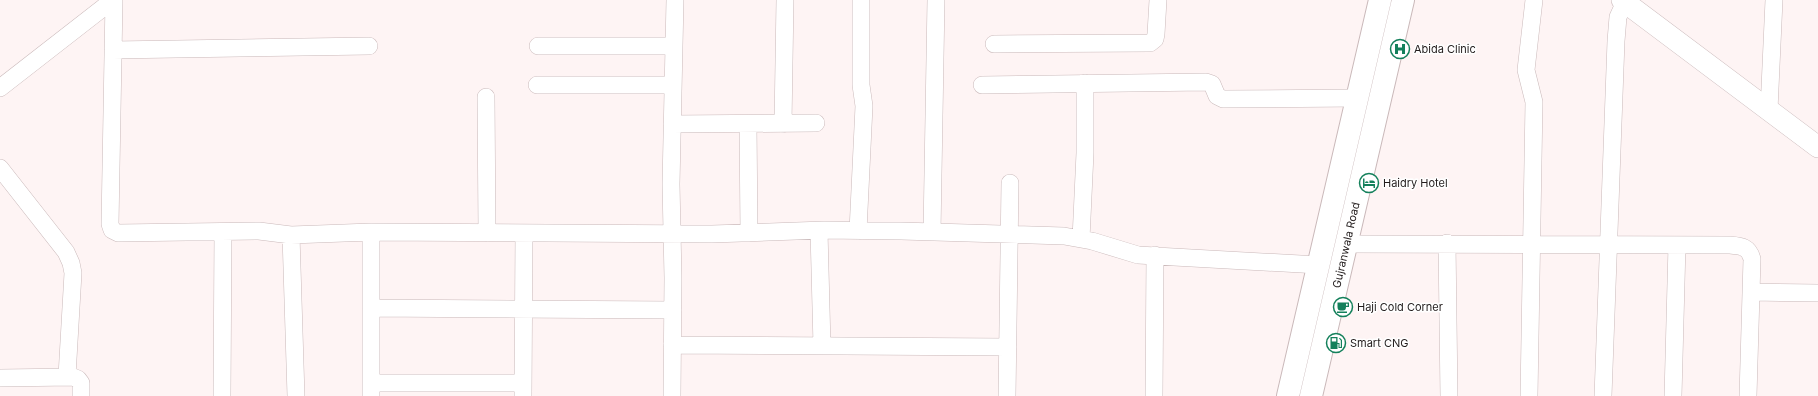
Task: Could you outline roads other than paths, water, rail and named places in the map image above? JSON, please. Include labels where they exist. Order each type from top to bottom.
[{"type":"highway","name":"Gujranwala Road","points":[[1288,396],[1380,0]]},
{"type":"highway","name":"Gujranwala Road","points":[[1311,396],[1403,0]]},
{"type":"main road","points":[[1623,1],[1818,147]]},
{"type":"street","points":[[114,0],[110,228],[118,233],[259,232],[291,235],[371,232],[672,234],[819,230],[932,232],[1081,238],[1138,255],[1318,265]]},
{"type":"street","points":[[0,88],[114,0]]},
{"type":"street","points":[[672,396],[672,124],[675,0]]},
{"type":"street","points":[[784,124],[785,0]]},
{"type":"street","points":[[858,231],[864,106],[861,85],[861,0]]},
{"type":"street","points":[[932,232],[936,0]]},
{"type":"street","points":[[994,44],[1150,43],[1155,39],[1156,34],[1158,0]]},
{"type":"street","points":[[1529,396],[1534,102],[1526,70],[1534,0]]},
{"type":"street","points":[[1769,110],[1774,0]]},
{"type":"street","points":[[1603,396],[1616,41],[1618,17],[1623,1]]},
{"type":"street","points":[[114,50],[369,46]]},
{"type":"street","points":[[538,46],[674,46]]},
{"type":"street","points":[[982,85],[1206,82],[1212,84],[1217,96],[1223,99],[1357,98]]},
{"type":"street","points":[[1081,238],[1085,153],[1085,83]]},
{"type":"street","points":[[537,85],[673,85]]},
{"type":"street","points":[[486,97],[487,233]]},
{"type":"street","points":[[672,124],[816,124]]},
{"type":"street","points":[[748,124],[749,233]]},
{"type":"street","points":[[0,168],[66,252],[71,263],[73,273],[67,376]]},
{"type":"street","points":[[1007,396],[1010,183]]},
{"type":"street","points":[[819,230],[822,346]]},
{"type":"street","points":[[222,396],[223,232]]},
{"type":"street","points":[[371,232],[371,390],[523,390],[524,233]]},
{"type":"street","points":[[291,235],[296,396]]},
{"type":"street","points":[[1447,243],[1449,396]]},
{"type":"street","points":[[1346,244],[1447,243],[1608,246],[1677,244],[1730,245],[1745,248],[1749,251],[1752,259],[1748,396]]},
{"type":"street","points":[[1673,396],[1677,244]]},
{"type":"street","points":[[1154,396],[1155,255]]},
{"type":"street","points":[[1752,292],[1818,293]]},
{"type":"street","points":[[371,308],[673,310]]},
{"type":"street","points":[[672,345],[1008,346]]},
{"type":"street","points":[[0,378],[67,376],[80,380],[81,396]]},
{"type":"place","name":"Abida Clinic","points":[[1400,49]]},
{"type":"place","name":"Haidry Hotel","points":[[1369,183]]},
{"type":"place","name":"Haji Cold Corner","points":[[1343,307]]},
{"type":"place","name":"Smart CNG","points":[[1336,343]]}]
